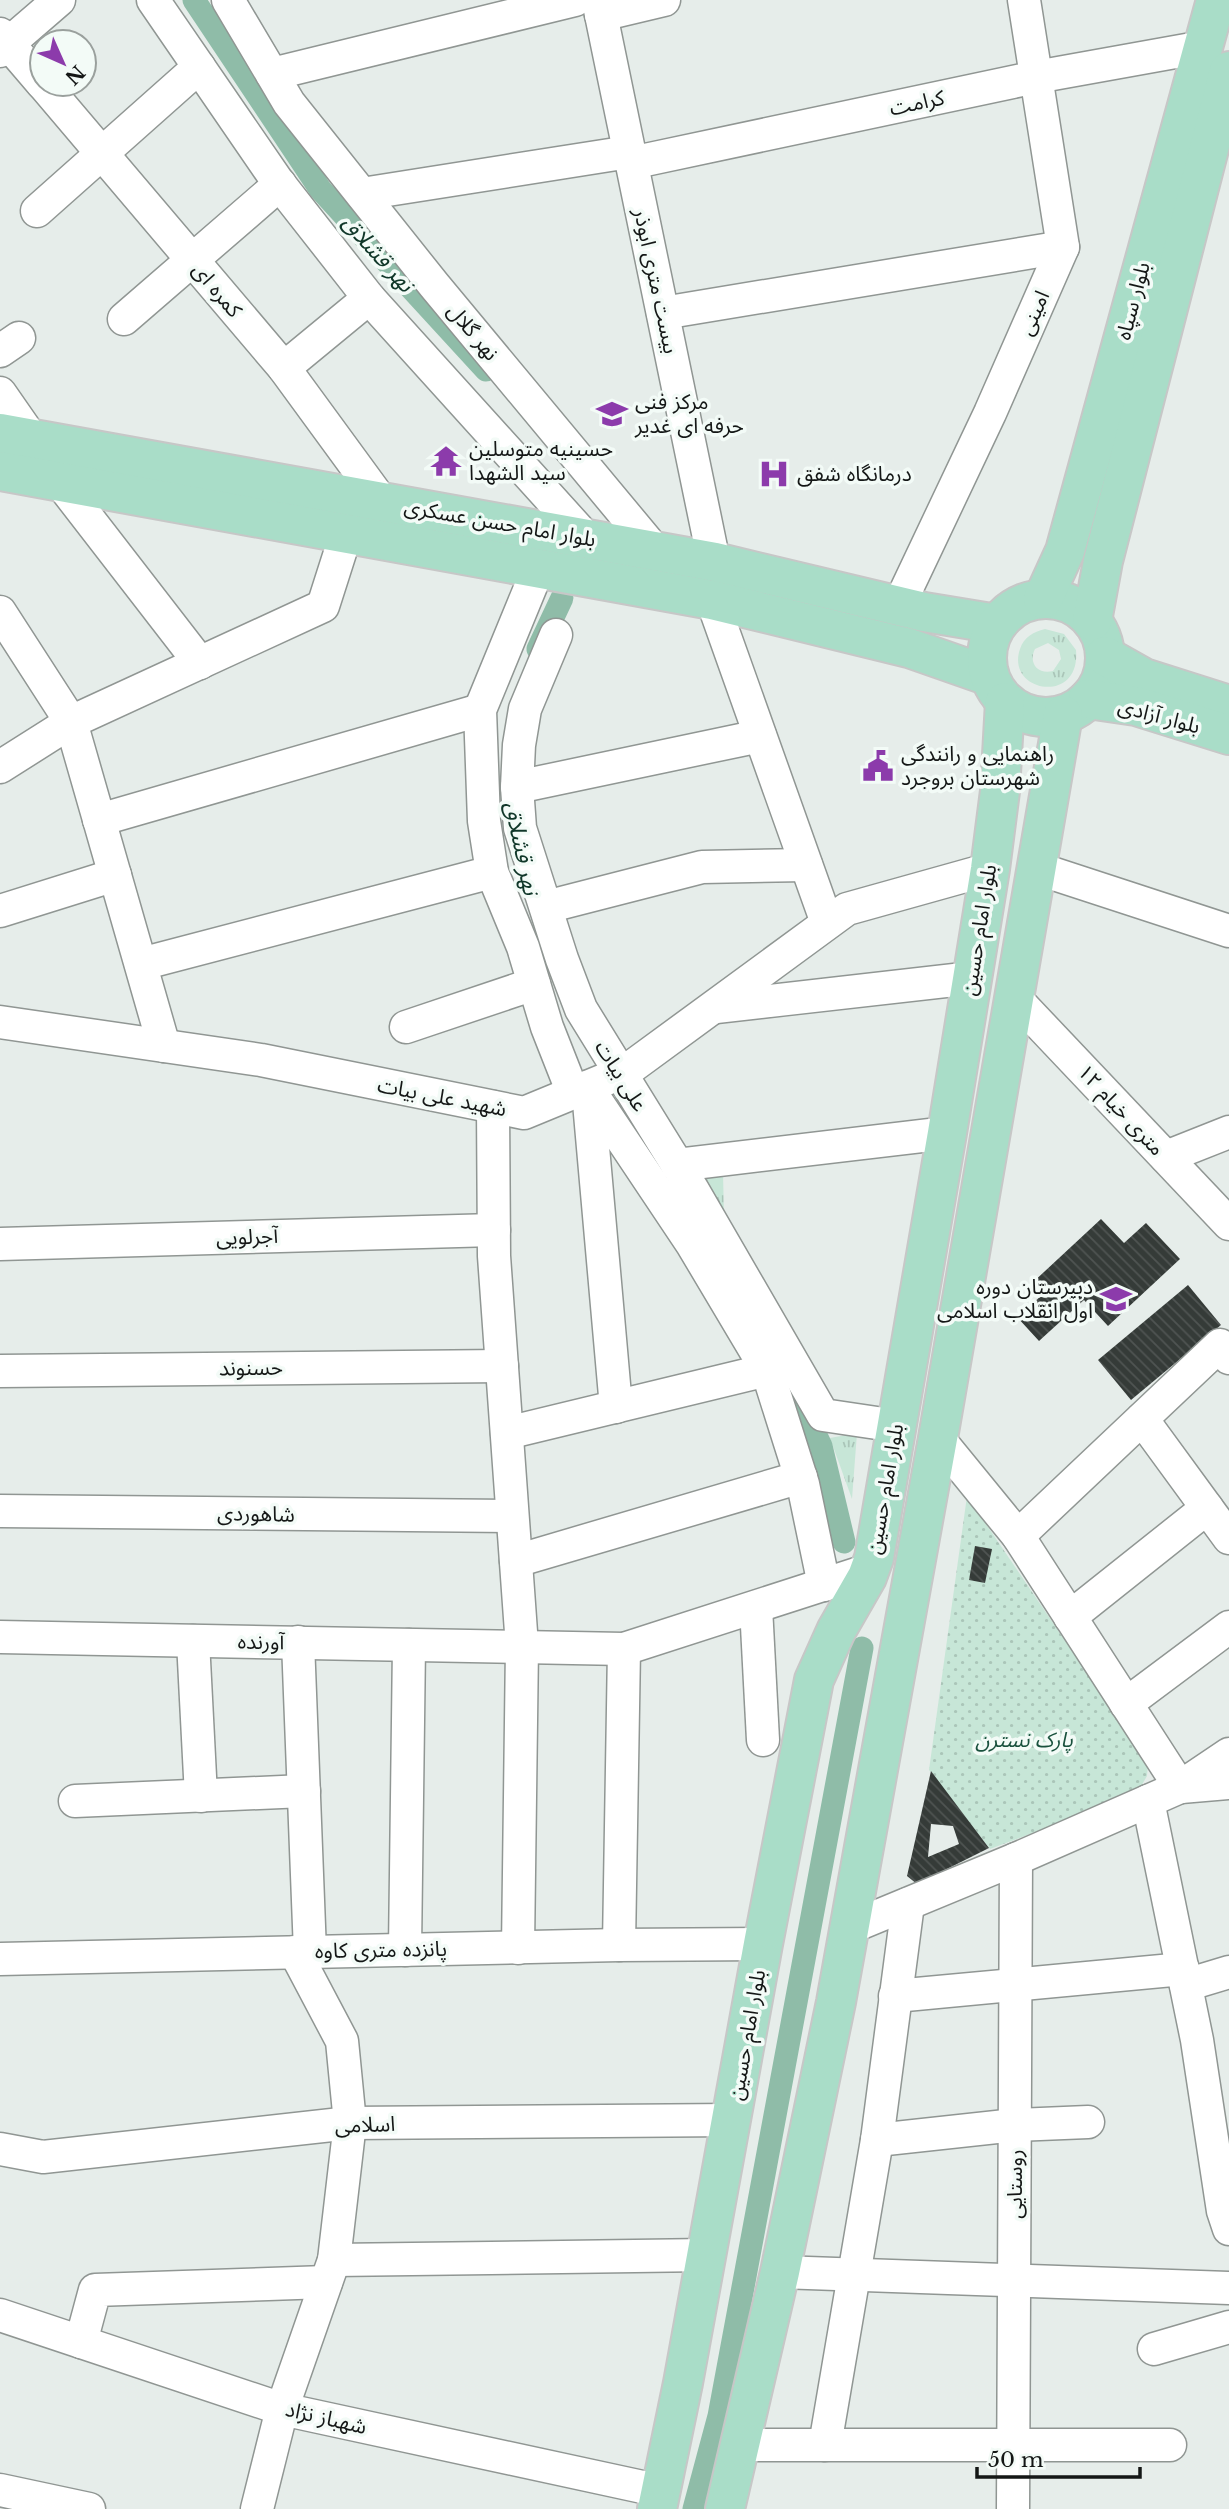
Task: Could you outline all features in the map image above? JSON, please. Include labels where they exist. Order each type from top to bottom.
[{"type":"main road","name":"بلوار سپاه","points":[[1043,599],[1065,551],[1222,125],[1216,59],[1216,0]]},
{"type":"main road","name":"بلوار سپاه","points":[[1092,621],[1132,372],[1216,59]]},
{"type":"main road","name":"بلوار امام حسن عسکری","points":[[16,436],[714,562],[924,612],[998,624]]},
{"type":"main road","name":"بلوار امام حسن عسکری","points":[[0,471],[712,600],[909,648],[997,689]]},
{"type":"main road","points":[[579,577],[587,539]]},
{"type":"main road","points":[[1043,599],[1065,602],[1084,612],[1092,621],[1104,644],[1103,672],[1097,686],[1075,707],[1048,717],[1032,716],[1018,710],[997,689],[986,654],[992,633],[1017,606],[1043,599]]},
{"type":"main road","name":"بلوار آزادی","points":[[1105,656],[1144,678],[1229,705]]},
{"type":"main road","name":"بلوار امام حسین","points":[[659,2500],[733,2120],[763,1944],[814,1680],[837,1628],[874,1558],[990,869],[1000,791],[997,689]]},
{"type":"main road","name":"بلوار آزادی","points":[[1075,707],[1136,706],[1229,735]]},
{"type":"main road","name":"بلوار امام حسین","points":[[725,2509],[780,2272],[836,2002],[938,1438],[1036,868],[1075,707]]},
{"type":"main road","points":[[870,1570],[882,1587],[890,1590],[905,1582],[914,1570]]},
{"type":"main road","points":[[837,1628],[859,1617],[877,1621],[898,1655]]},
{"type":"street","points":[[3,43],[59,0]]},
{"type":"street","points":[[153,0],[280,184],[369,298],[587,539]]},
{"type":"street","name":"نهر گلال","points":[[228,0],[289,103],[434,285],[656,552]]},
{"type":"street","points":[[272,74],[591,5],[664,0]]},
{"type":"street","points":[[663,313],[1063,247],[1024,0]]},
{"type":"street","name":"بیست متری ابوذر","points":[[591,5],[630,158],[714,562]]},
{"type":"street","name":"کمره ای","points":[[3,43],[28,69]]},
{"type":"street","name":"کرامت","points":[[362,194],[630,158],[1036,77],[1216,59]]},
{"type":"street","points":[[37,211],[199,67]]},
{"type":"street","name":"کمره ای","points":[[54,98],[284,368],[382,502]]},
{"type":"street","points":[[124,319],[280,184]]},
{"type":"street","name":"امینی","points":[[899,605],[990,413],[1063,247]]},
{"type":"street","points":[[284,368],[369,298]]},
{"type":"street","points":[[0,393],[16,436]]},
{"type":"street","points":[[60,482],[200,663]]},
{"type":"street","points":[[0,767],[71,722],[323,606],[346,534]]},
{"type":"street","points":[[538,569],[480,710],[484,821],[492,872],[523,947],[547,1027],[580,1090],[617,1407]]},
{"type":"street","points":[[712,600],[827,923]]},
{"type":"street","points":[[0,612],[71,722],[164,1046]]},
{"type":"street","name":"علی بیات","points":[[556,635],[526,709],[519,745],[517,786],[520,828],[581,1009],[677,1165],[823,1415],[897,1426]]},
{"type":"street","points":[[99,820],[480,710]]},
{"type":"street","points":[[517,786],[760,736]]},
{"type":"street","points":[[545,907],[702,867],[806,865]]},
{"type":"street","points":[[1036,868],[1229,931]]},
{"type":"street","name":"شهید علی بیات","points":[[0,1022],[261,1060],[524,1113],[619,1074],[847,908],[990,869]]},
{"type":"street","points":[[141,964],[492,872]]},
{"type":"street","points":[[0,911],[115,875]]},
{"type":"street","points":[[712,1008],[972,978]]},
{"type":"street","points":[[406,1027],[534,984]]},
{"type":"street","name":"۱۲ متری خیام","points":[[1013,996],[1229,1224]]},
{"type":"street","name":"علی بیات","points":[[580,1090],[692,1244],[767,1370],[801,1476],[824,1585]]},
{"type":"street","points":[[493,1107],[494,1230],[522,1646],[518,1948]]},
{"type":"street","points":[[1166,1157],[1229,1132]]},
{"type":"street","points":[[677,1165],[947,1133]]},
{"type":"street","name":"آجرلویی","points":[[0,1244],[494,1230]]},
{"type":"street","points":[[1018,1536],[1142,1419],[1224,1351]]},
{"type":"street","name":"حسنوند","points":[[0,1371],[502,1366]]},
{"type":"street","points":[[507,1433],[767,1370]]},
{"type":"street","points":[[1142,1419],[1229,1538]]},
{"type":"street","points":[[938,1438],[1018,1536],[1180,1787]]},
{"type":"street","points":[[516,1561],[801,1476]]},
{"type":"street","points":[[1070,1617],[1207,1508]]},
{"type":"street","name":"شاهوردی","points":[[0,1511],[513,1516]]},
{"type":"street","name":"آورنده","points":[[0,1637],[624,1649],[870,1570]]},
{"type":"street","points":[[756,1606],[763,1740]]},
{"type":"street","points":[[1126,1704],[1229,1628]]},
{"type":"street","points":[[193,1641],[201,1796]]},
{"type":"street","points":[[257,2509],[282,2409],[330,2271],[350,2123],[342,2041],[303,1952],[304,1791],[298,1643]]},
{"type":"street","points":[[405,1950],[409,1645]]},
{"type":"street","points":[[619,1945],[624,1649]]},
{"type":"street","points":[[849,1928],[1180,1787],[1229,1754]]},
{"type":"street","points":[[1180,1787],[1229,1783]]},
{"type":"street","points":[[75,1801],[304,1791]]},
{"type":"street","points":[[1148,1801],[1197,2040],[1223,2211],[1229,2227]]},
{"type":"street","name":"روستایی","points":[[1013,2509],[1016,1858]]},
{"type":"street","points":[[825,2445],[877,2140],[908,1905]]},
{"type":"street","name":"پانزده متری کاوه","points":[[0,1959],[763,1944]]},
{"type":"street","points":[[895,1996],[1016,1985],[1184,1977],[1229,1972]]},
{"type":"street","name":"اسلامی","points":[[0,2149],[43,2157],[350,2123],[733,2120]]},
{"type":"street","points":[[877,2140],[1015,2124],[1088,2122]]},
{"type":"street","points":[[81,2342],[96,2290],[330,2271],[707,2255]]},
{"type":"street","points":[[780,2272],[1229,2288]]},
{"type":"street","name":"شهباز نژاد","points":[[0,2315],[282,2409],[659,2500]]},
{"type":"street","points":[[1154,2349],[1229,2327]]},
{"type":"street","points":[[741,2445],[1170,2445]]},
{"type":"street","points":[[0,2490],[89,2509]]},
{"type":"green space","points":[[1041,630],[1064,634],[1076,650],[1074,668],[1067,680],[1057,686],[1044,687],[1032,683],[1023,675],[1018,664],[1024,641]],"holes":[[[1048,643],[1059,650],[1061,659],[1053,671],[1043,671],[1036,667],[1033,659],[1035,649]]]},
{"type":"green space","points":[[723,1172],[724,1218],[702,1176]]},
{"type":"green space","points":[[857,1433],[852,1499],[830,1438]]},
{"type":"green space","name":"پارک نسترن","points":[[967,1496],[1148,1763],[1147,1776],[1140,1788],[1117,1801],[990,1849],[929,1770]]},
{"type":"building","points":[[1101,1219],[1124,1243],[1146,1223],[1180,1259],[1108,1326],[1084,1300],[1039,1341],[1017,1317],[1041,1296],[1030,1285]]},
{"type":"building","points":[[1188,1285],[1221,1325],[1131,1400],[1098,1360]]},
{"type":"building","points":[[975,1546],[992,1549],[985,1583],[969,1580]]},
{"type":"building","points":[[931,1771],[989,1848],[917,1884],[907,1876]],"holes":[[[931,1824],[953,1826],[959,1844],[928,1857]]]},
{"type":"waterway","name":"نهر قشلاق","points":[[194,0],[320,189],[486,370]]},
{"type":"waterway","name":"نهر قشلاق","points":[[538,649],[562,598]]},
{"type":"waterway","points":[[797,1396],[821,1446],[844,1542]]},
{"type":"waterway","points":[[694,2509],[719,2416],[862,1648]]},
{"type":"place","name":"مرکز فنی حرفه ای غدیر","points":[[612,414]]},
{"type":"place","name":"حسینیه متوسلین سید الشهدا","points":[[446,461]]},
{"type":"place","name":"درمانگاه شفق","points":[[774,474]]},
{"type":"place","name":"راهنمایی و رانندگی شهرستان بروجرد","points":[[878,766]]},
{"type":"place","name":"دبیرستان دوره اول انقلاب اسلامی","points":[[1116,1299]]}]
